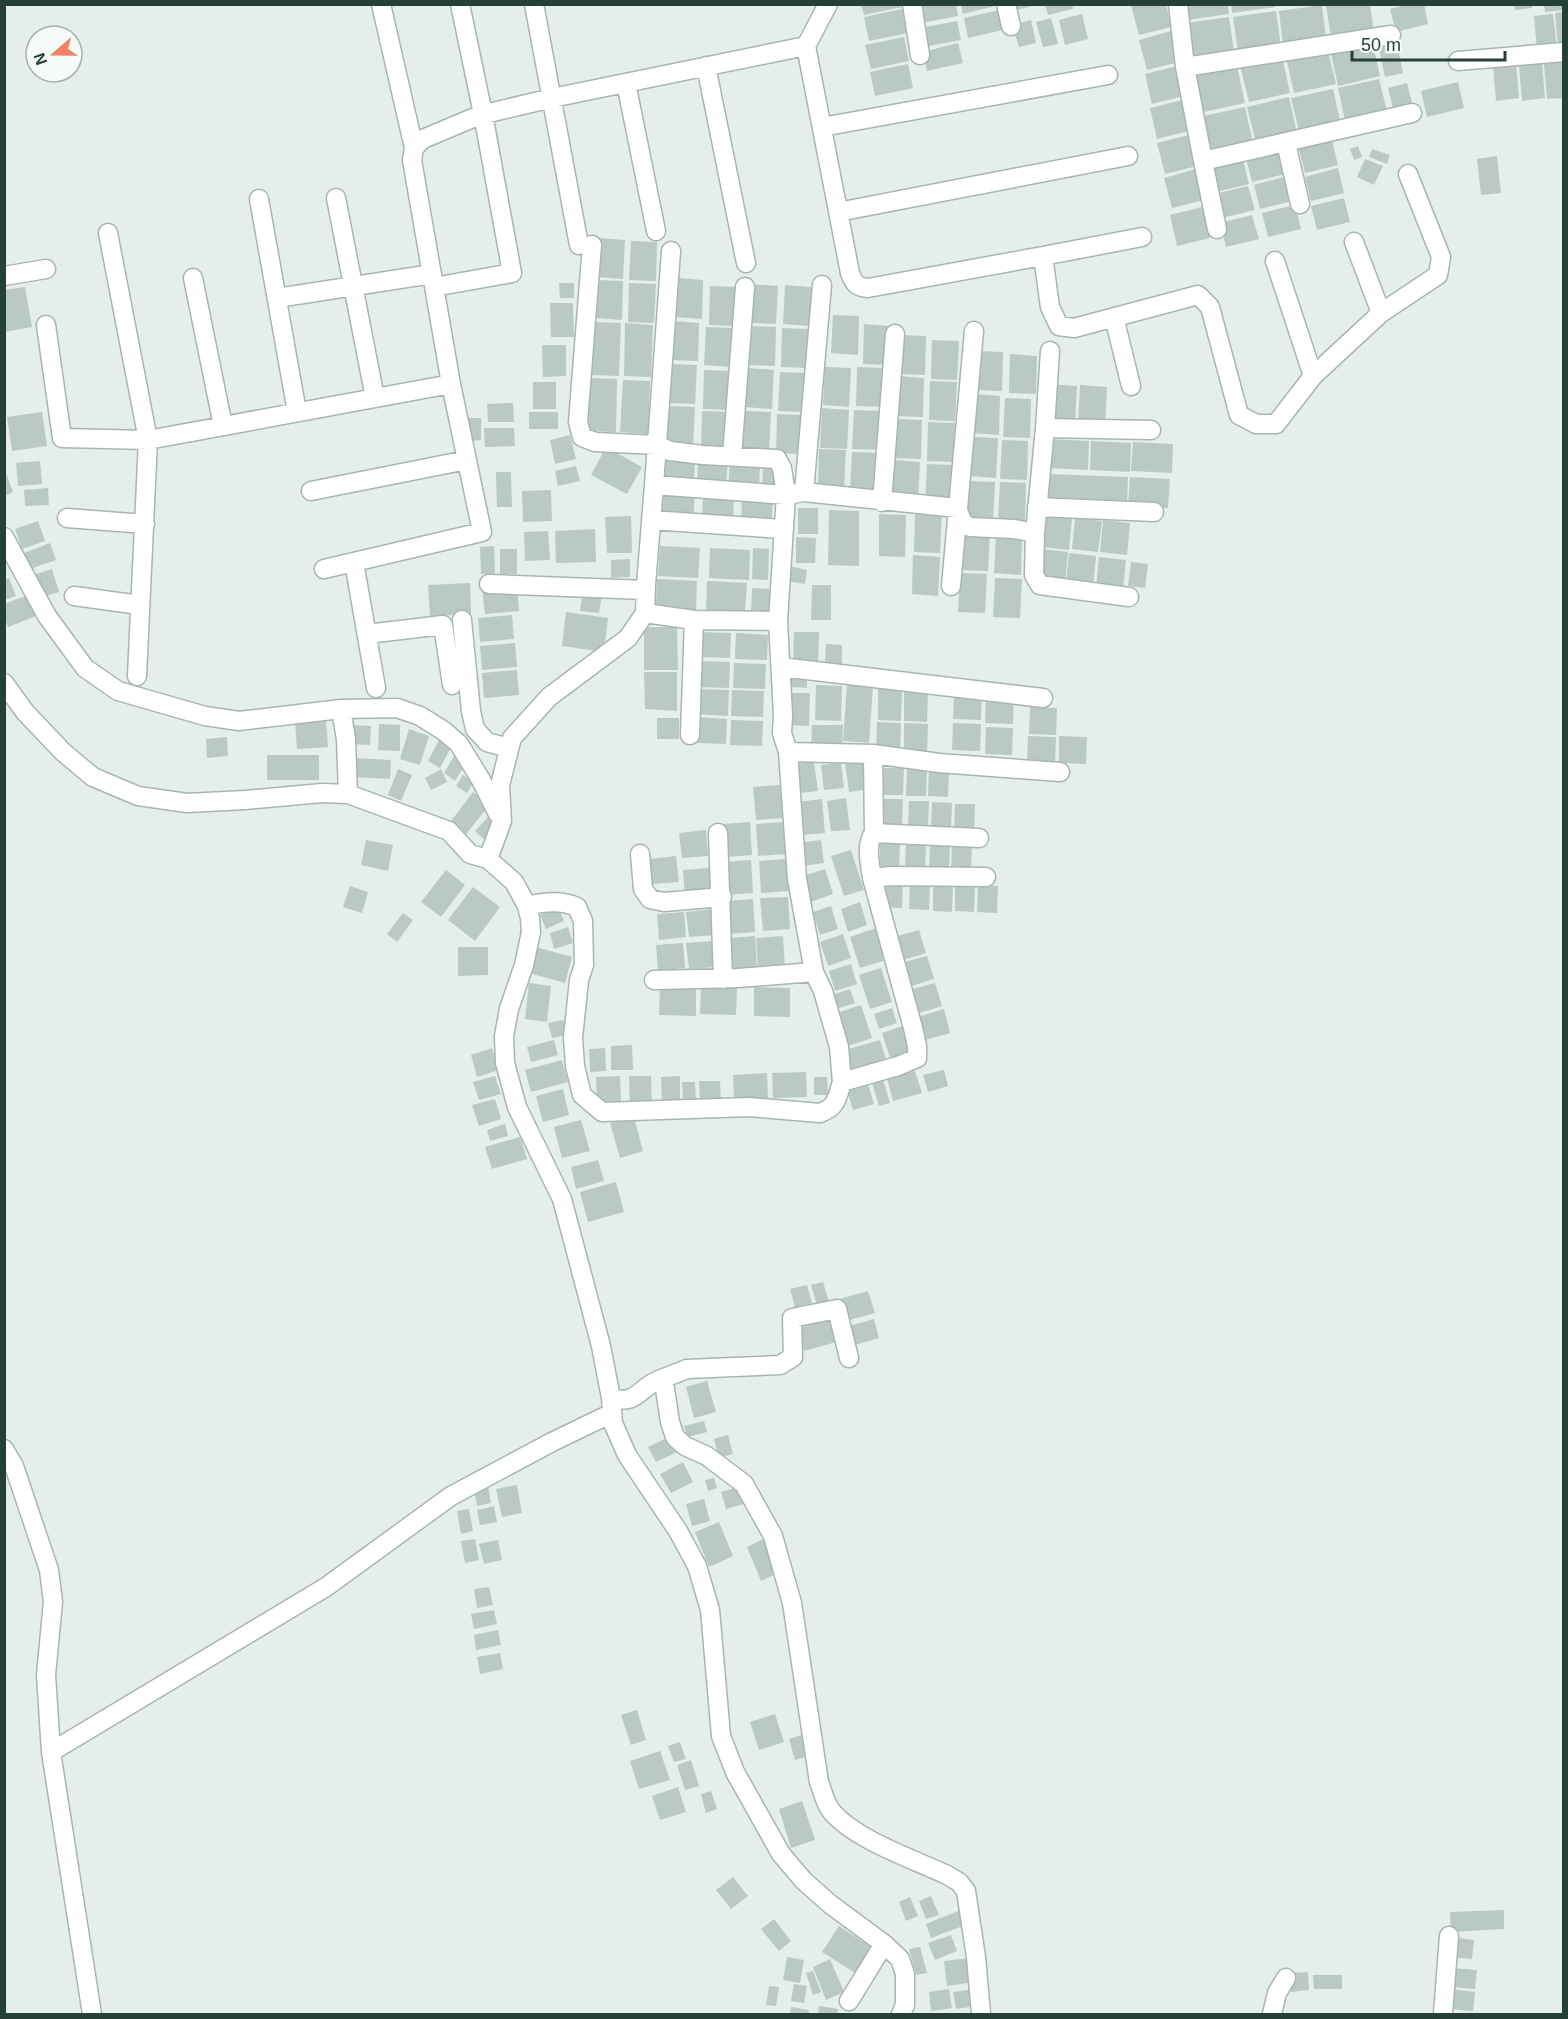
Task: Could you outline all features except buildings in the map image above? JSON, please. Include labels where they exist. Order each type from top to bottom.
[{"type":"street","points":[[324,569],[482,532],[451,384],[412,160],[414,148],[381,4]]},
{"type":"street","points":[[277,298],[353,286],[512,273],[460,4]]},
{"type":"street","points":[[828,4],[806,46],[850,273],[859,287],[868,288],[1142,237]]},
{"type":"street","points":[[912,4],[920,55]]},
{"type":"street","points":[[1006,4],[1011,26]]},
{"type":"street","points":[[1179,4],[1185,67],[1217,229]]},
{"type":"street","points":[[536,5],[552,98],[585,245],[578,422],[582,437],[595,442],[657,445],[670,451],[777,459],[795,494]]},
{"type":"street","points":[[1185,67],[1391,35]]},
{"type":"street","points":[[414,148],[423,139],[483,114],[806,46]]},
{"type":"street","points":[[1458,61],[1563,52]]},
{"type":"street","points":[[706,66],[746,263]]},
{"type":"street","points":[[822,127],[1108,75]]},
{"type":"street","points":[[626,83],[656,231]]},
{"type":"street","points":[[1203,161],[1413,113]]},
{"type":"street","points":[[1286,143],[1300,204]]},
{"type":"street","points":[[838,212],[1128,156]]},
{"type":"street","points":[[1043,256],[1050,307],[1059,326],[1074,328],[1198,295],[1210,307],[1239,415],[1256,424],[1276,424],[1313,376],[1381,313],[1438,275],[1441,257],[1408,174]]},
{"type":"street","points":[[336,198],[375,398]]},
{"type":"street","points":[[259,199],[297,412]]},
{"type":"street","points":[[108,233],[148,440],[137,676]]},
{"type":"street","points":[[1353,242],[1381,313]]},
{"type":"street","points":[[488,859],[502,821],[500,785],[512,738],[549,697],[628,638],[645,613],[671,251]]},
{"type":"street","points":[[1275,261],[1313,376]]},
{"type":"street","points":[[4,276],[46,269]]},
{"type":"street","points":[[193,278],[223,426]]},
{"type":"street","points":[[527,906],[542,902],[564,903],[577,908],[583,921],[584,964],[579,980],[573,1038],[575,1066],[582,1095],[602,1112],[749,1107],[820,1113],[831,1109],[834,1105],[842,1082],[839,1047],[823,991],[814,972],[797,879],[788,752],[782,733],[778,621],[782,529],[795,494],[822,285]]},
{"type":"street","points":[[732,456],[745,287]]},
{"type":"street","points":[[1114,317],[1131,386]]},
{"type":"street","points":[[46,325],[62,438],[148,440],[451,384]]},
{"type":"street","points":[[951,586],[974,331]]},
{"type":"street","points":[[882,502],[895,334]]},
{"type":"street","points":[[1050,351],[1035,533],[1034,575],[1040,585],[1128,597]]},
{"type":"street","points":[[1045,428],[1151,430]]},
{"type":"street","points":[[310,491],[467,459]]},
{"type":"street","points":[[654,485],[957,508]]},
{"type":"street","points":[[1037,507],[1154,512]]},
{"type":"street","points":[[957,508],[963,523],[970,527],[1014,529],[1035,533]]},
{"type":"street","points":[[67,518],[144,525]]},
{"type":"street","points":[[651,520],[782,529]]},
{"type":"street","points":[[4,537],[47,616],[85,668],[118,691],[205,717],[239,721],[341,709],[397,708],[420,716],[444,731],[459,744],[502,821]]},
{"type":"street","points":[[354,562],[376,688]]},
{"type":"street","points":[[489,584],[645,590]]},
{"type":"street","points":[[74,596],[141,604]]},
{"type":"street","points":[[645,613],[694,620],[778,621]]},
{"type":"street","points":[[462,620],[471,711],[475,729],[487,742],[509,748]]},
{"type":"street","points":[[690,735],[694,620]]},
{"type":"street","points":[[367,634],[443,625],[452,685]]},
{"type":"street","points":[[781,667],[1043,698]]},
{"type":"street","points":[[4,683],[25,712],[63,752],[93,777],[138,796],[187,803],[322,793],[348,794],[449,831],[470,854],[488,859],[514,882],[527,906],[531,932],[524,965],[508,1008],[504,1036],[505,1063],[517,1107],[562,1199],[602,1346],[613,1423],[627,1455],[678,1531],[697,1566],[710,1610],[722,1736],[735,1772],[781,1854],[796,1872],[830,1904],[884,1944],[900,1959],[905,1974],[905,2004],[901,2014]]},
{"type":"street","points":[[341,709],[346,739],[348,794]]},
{"type":"street","points":[[788,752],[873,754],[939,763],[1060,772]]},
{"type":"street","points":[[842,1082],[898,1066],[916,1058],[917,1046],[913,1028],[869,862],[869,839],[874,833],[873,754]]},
{"type":"street","points":[[718,833],[722,897],[723,979]]},
{"type":"street","points":[[874,833],[979,838]]},
{"type":"street","points":[[640,854],[643,890],[650,899],[664,902],[722,897]]},
{"type":"street","points":[[872,878],[891,876],[986,878]]},
{"type":"street","points":[[654,980],[723,979],[814,972]]},
{"type":"street","points":[[51,1752],[326,1587],[451,1496],[552,1442],[620,1401],[636,1397],[659,1380],[687,1369],[780,1365],[793,1357],[792,1318],[837,1309],[849,1358]]},
{"type":"street","points":[[659,1380],[665,1389],[670,1422],[675,1437],[685,1446],[707,1456],[744,1485],[773,1536],[792,1603],[819,1782],[832,1811],[860,1835],[947,1875],[960,1882],[966,1891],[976,1957],[981,2014]]},
{"type":"street","points":[[4,1449],[14,1466],[48,1570],[53,1602],[46,1675],[51,1752],[92,2014]]},
{"type":"street","points":[[1443,2014],[1449,1936]]},
{"type":"street","points":[[849,2001],[884,1944]]},
{"type":"street","points":[[1272,2014],[1277,1993],[1286,1978]]}]
